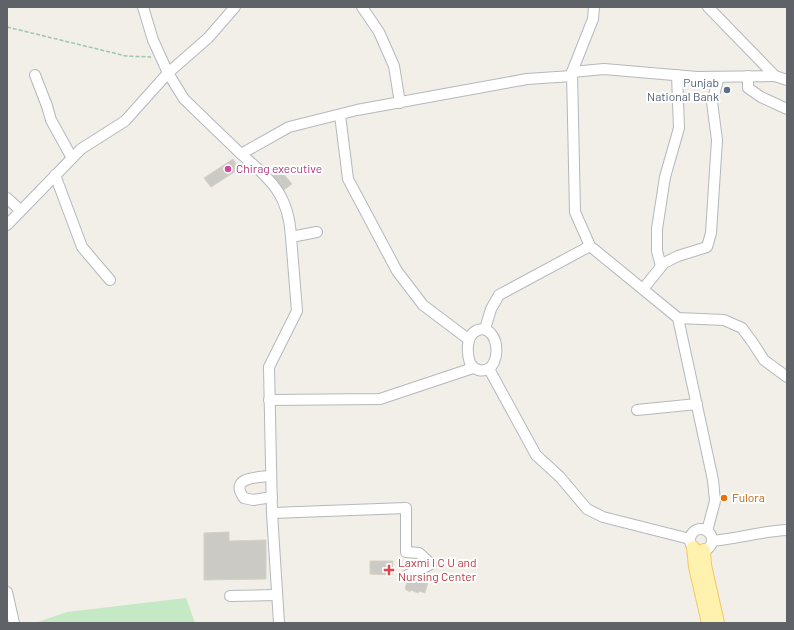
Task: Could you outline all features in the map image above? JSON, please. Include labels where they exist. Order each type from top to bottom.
[{"type":"main road","points":[[700,544],[695,567],[708,623]]},
{"type":"main road","points":[[700,544],[718,623]]},
{"type":"street","points":[[143,7],[153,40],[161,58],[168,73],[184,99],[267,178],[282,196],[290,221],[297,311],[269,367],[272,513],[278,623]]},
{"type":"street","points":[[7,224],[81,149],[125,121],[168,73],[208,38],[234,7]]},
{"type":"street","points":[[362,7],[380,32],[394,66],[400,103]]},
{"type":"street","points":[[594,7],[593,19],[572,74],[575,212],[590,246],[678,318],[724,320],[742,328],[764,360],[787,377]]},
{"type":"street","points":[[708,7],[775,76]]},
{"type":"street","points":[[241,154],[289,127],[340,115],[527,79],[604,69],[719,77],[775,76],[787,80]]},
{"type":"street","points":[[35,75],[51,120],[72,158]]},
{"type":"street","points":[[661,266],[657,250],[657,229],[665,177],[679,128],[677,75]]},
{"type":"street","points":[[748,76],[748,88],[761,97],[787,109]]},
{"type":"street","points":[[643,289],[664,263],[678,256],[707,247],[711,233],[717,140],[712,102],[719,77]]},
{"type":"street","points":[[340,115],[348,179],[397,272],[423,306],[468,339]]},
{"type":"street","points":[[55,174],[82,247],[110,280]]},
{"type":"street","points":[[7,198],[20,210]]},
{"type":"street","points":[[291,238],[316,232]]},
{"type":"street","points":[[485,329],[491,309],[499,295],[590,246]]},
{"type":"street","points":[[678,318],[714,480],[715,501],[706,531]]},
{"type":"street","points":[[270,400],[380,399],[473,368],[481,371],[489,369],[495,360],[495,338],[485,329],[475,331],[468,339],[469,361],[473,368]]},
{"type":"street","points":[[489,369],[536,455],[560,477],[587,509],[603,517],[700,544],[733,540],[773,530],[787,530]]},
{"type":"street","points":[[637,410],[697,404]]},
{"type":"street","points":[[271,476],[251,477],[244,480],[241,485],[241,494],[244,498],[253,500],[272,497]]},
{"type":"street","points":[[272,513],[406,508],[406,552],[419,553],[431,564],[406,576]]},
{"type":"street","points":[[698,530],[706,531],[711,535],[700,544],[693,533],[698,530]]},
{"type":"street","points":[[7,592],[14,623]]},
{"type":"street","points":[[230,596],[276,595]]},
{"type":"path","points":[[7,27],[126,56],[161,58]]},
{"type":"green space","points":[[186,598],[195,623],[35,623],[67,612]]},
{"type":"building","points":[[233,159],[239,169],[211,187],[204,178]]},
{"type":"building","points":[[280,170],[292,184],[281,192],[270,178]]},
{"type":"building","points":[[229,532],[229,541],[266,540],[266,579],[204,580],[204,533]]},
{"type":"building","points":[[370,561],[393,561],[392,575],[370,574]]},
{"type":"building","points":[[413,576],[417,577],[416,579],[428,582],[425,593],[419,591],[418,593],[411,590],[410,592],[405,589],[408,578],[412,579]]},
{"type":"place","name":"Punjab National Bank","points":[[727,90]]},
{"type":"place","name":"Chirag executive","points":[[228,169]]},
{"type":"place","name":"Fulora","points":[[724,498]]},
{"type":"place","name":"Laxmi I C U and Nursing Center","points":[[389,570]]}]
